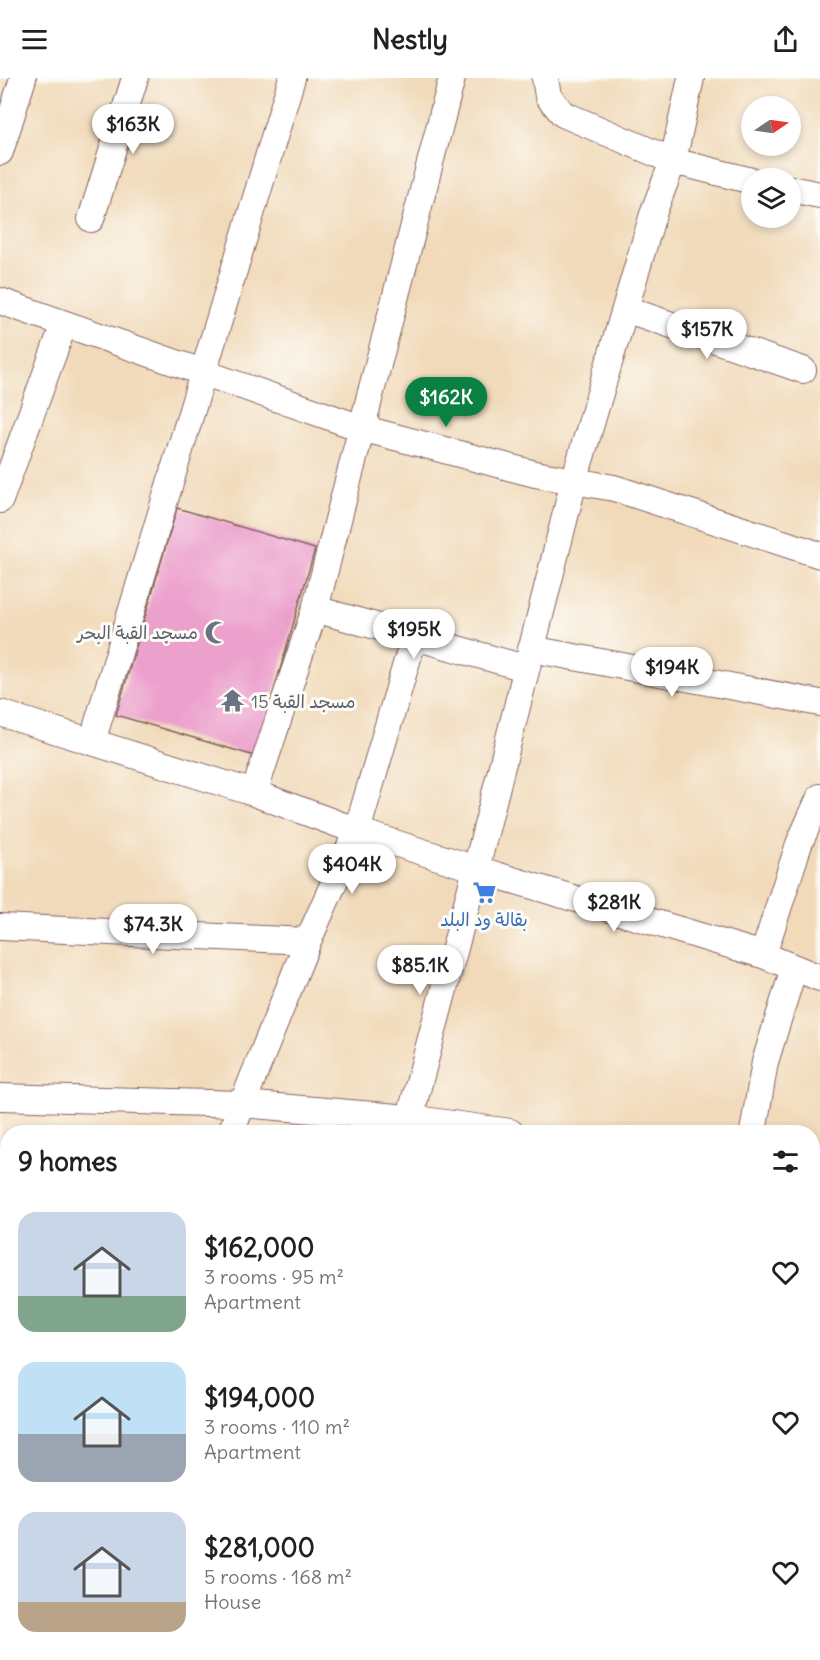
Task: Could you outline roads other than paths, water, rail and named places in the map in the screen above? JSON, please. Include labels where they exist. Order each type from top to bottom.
[{"type":"street","points":[[0,152],[23,78]]},
{"type":"street","points":[[91,219],[135,78]]},
{"type":"street","points":[[92,742],[292,78]]},
{"type":"street","points":[[254,793],[315,609],[453,78]]},
{"type":"street","points":[[546,78],[548,96],[563,114],[673,160],[741,178]]},
{"type":"street","points":[[0,1097],[242,1104],[408,1125],[476,869],[574,481],[654,211],[673,160],[691,78]]},
{"type":"street","points":[[801,191],[820,195]]},
{"type":"street","points":[[0,301],[361,428],[535,474],[614,488],[820,555]]},
{"type":"street","points":[[625,309],[803,370]]},
{"type":"street","points":[[0,500],[64,324]]},
{"type":"street","points":[[315,609],[414,637],[528,659],[820,703]]},
{"type":"street","points":[[234,1125],[308,941],[357,831],[414,637]]},
{"type":"street","points":[[1,719],[92,742],[254,793],[357,831],[476,869],[763,955],[820,978]]},
{"type":"street","points":[[763,955],[799,844],[820,797]]},
{"type":"street","points":[[0,927],[308,941]]},
{"type":"street","points":[[754,1125],[765,1062],[794,968]]},
{"type":"place","name":"مسجد القبة البحر","points":[[216,632]]},
{"type":"place","name":"مسجد القبة 15","points":[[233,701]]},
{"type":"place","name":"بقالة ود البلد","points":[[484,893]]}]
